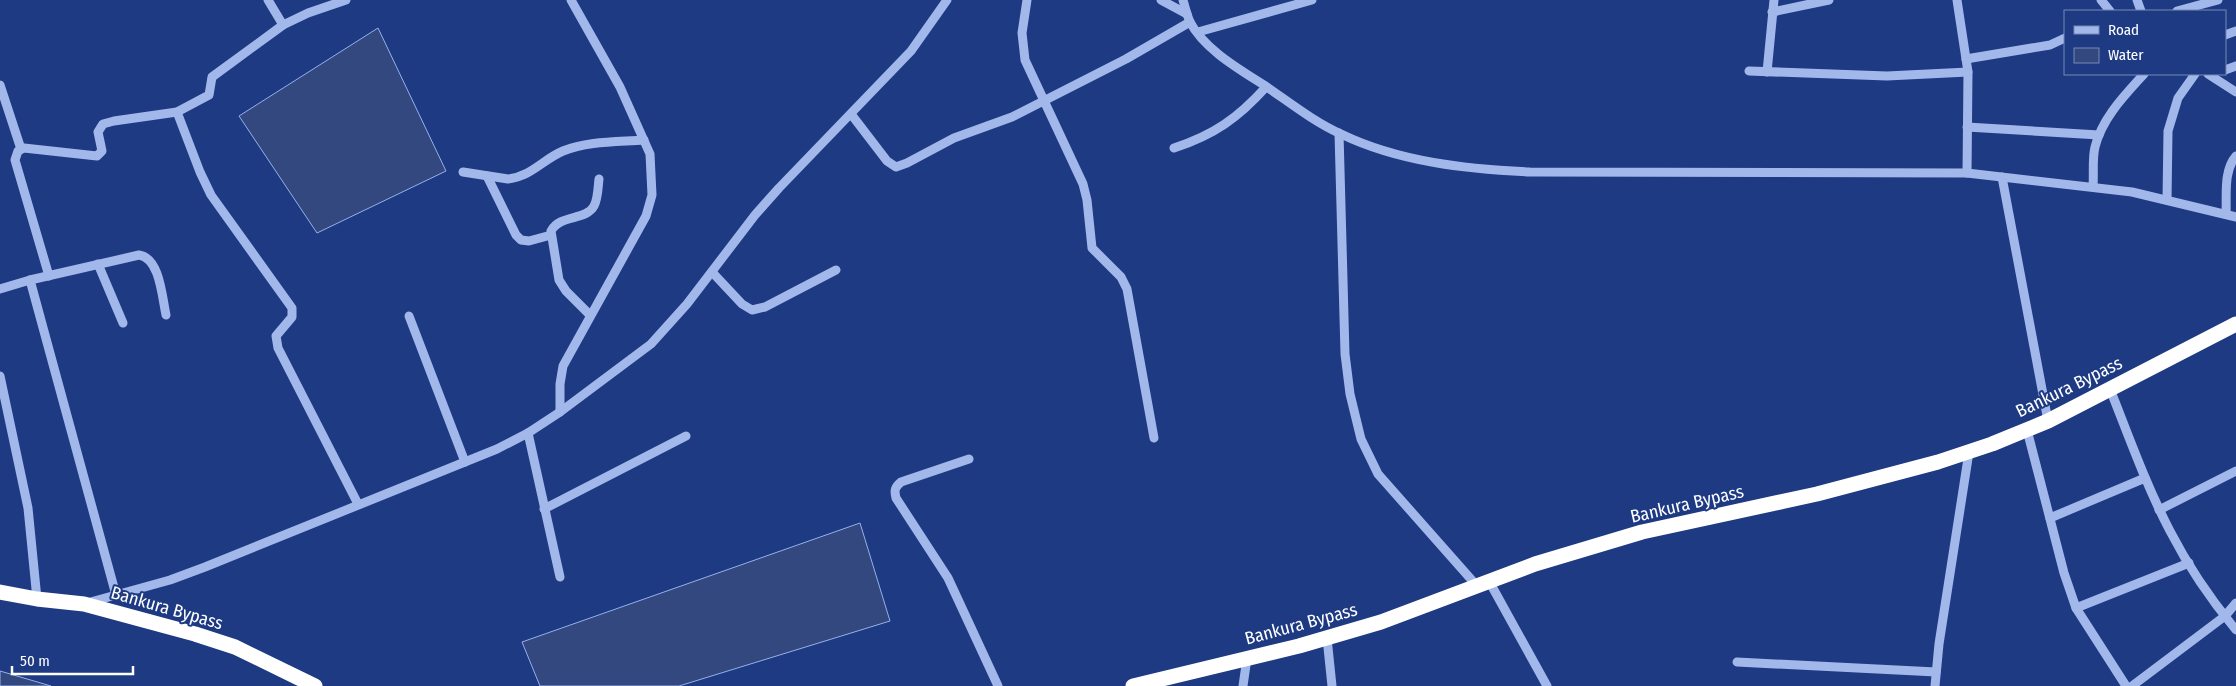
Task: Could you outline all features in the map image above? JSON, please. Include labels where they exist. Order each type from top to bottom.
[{"type":"highway","name":"Bankura Bypass","points":[[1133,686],[1171,681],[1247,658],[1381,622],[1535,564],[1642,532],[1817,494],[1969,452],[2048,421],[2236,324]]},
{"type":"highway","name":"Bankura Bypass","points":[[0,592],[36,599],[84,604],[152,622],[235,647],[315,686]]},
{"type":"street","points":[[268,0],[283,25]]},
{"type":"street","points":[[49,276],[15,160],[15,154],[21,149],[94,157],[99,155],[102,151],[98,132],[102,124],[177,112],[207,97],[210,92],[212,77],[283,25],[346,0]]},
{"type":"street","points":[[560,412],[560,384],[563,366],[646,216],[652,195],[650,154],[620,87],[571,0]]},
{"type":"street","points":[[84,604],[170,580],[205,567],[465,462],[528,433],[560,412],[651,344],[687,304],[755,215],[809,155],[911,51],[947,0]]},
{"type":"street","points":[[1027,0],[1022,34],[1026,60],[1083,184],[1088,200],[1092,248],[1121,277],[1127,289],[1154,438]]},
{"type":"street","points":[[1161,0],[1188,18]]},
{"type":"street","points":[[1183,0],[1188,18],[1215,51],[1266,86],[1339,133],[1383,150],[1424,161],[1495,170],[1967,173],[2132,192],[2236,217]]},
{"type":"street","points":[[1198,32],[1312,0]]},
{"type":"street","points":[[1767,72],[1774,0]]},
{"type":"street","points":[[1772,12],[1829,0]]},
{"type":"street","points":[[1958,0],[1968,72],[1967,173]]},
{"type":"street","points":[[2181,10],[2218,0]]},
{"type":"street","points":[[851,114],[887,161],[896,167],[954,138],[1001,122],[1126,59],[1188,18]]},
{"type":"street","points":[[1966,59],[2050,46],[2064,39]]},
{"type":"street","points":[[1748,71],[1887,76],[1968,72]]},
{"type":"street","points":[[2093,186],[2094,149],[2099,135],[2115,108],[2143,75]]},
{"type":"street","points":[[2167,200],[2168,131],[2178,98],[2194,75]]},
{"type":"street","points":[[2213,75],[2236,92]]},
{"type":"street","points":[[0,85],[21,149]]},
{"type":"street","points":[[1174,148],[1195,141],[1227,124],[1252,102],[1266,86]]},
{"type":"street","points":[[177,112],[200,172],[211,194],[292,308],[292,317],[276,336],[278,348],[358,504]]},
{"type":"street","points":[[1967,127],[2099,135]]},
{"type":"street","points":[[1339,133],[1345,354],[1350,394],[1361,439],[1378,474],[1483,584],[1547,686]]},
{"type":"street","points":[[464,172],[508,180],[523,176],[564,151],[607,142],[644,140]]},
{"type":"street","points":[[2226,214],[2228,171],[2230,162],[2236,156]]},
{"type":"street","points":[[487,176],[518,238],[524,242],[551,235]]},
{"type":"street","points":[[2002,177],[2048,421]]},
{"type":"street","points":[[590,315],[566,291],[558,280],[551,235],[552,228],[561,221],[592,209],[596,204],[599,179]]},
{"type":"street","points":[[0,289],[30,280],[140,255],[151,260],[154,265],[166,315]]},
{"type":"street","points":[[98,264],[123,323]]},
{"type":"street","points":[[712,272],[742,304],[752,310],[765,308],[836,270]]},
{"type":"street","points":[[30,280],[116,595]]},
{"type":"street","points":[[409,316],[465,462]]},
{"type":"street","points":[[0,376],[28,508],[36,599]]},
{"type":"street","points":[[2110,389],[2145,478],[2171,533],[2189,563],[2236,630]]},
{"type":"street","points":[[2027,430],[2064,573],[2076,608],[2126,686]]},
{"type":"street","points":[[528,433],[560,576]]},
{"type":"street","points":[[544,509],[686,436]]},
{"type":"street","points":[[1935,686],[1939,644],[1969,452]]},
{"type":"street","points":[[969,459],[901,482],[895,492],[896,498],[948,578],[998,686]]},
{"type":"street","points":[[2159,510],[2236,471]]},
{"type":"street","points":[[2050,518],[2145,478]]},
{"type":"street","points":[[2076,608],[2189,563]]},
{"type":"street","points":[[2132,686],[2225,616],[2236,603]]},
{"type":"street","points":[[1326,638],[1332,686]]},
{"type":"street","points":[[1243,686],[1247,658]]},
{"type":"street","points":[[1737,662],[1936,672]]},
{"type":"water","points":[[378,28],[446,171],[317,233],[239,116]]},
{"type":"water","points":[[860,523],[890,621],[679,686],[540,686],[522,642]]},
{"type":"water","points":[[0,671],[51,686],[0,686]]}]
